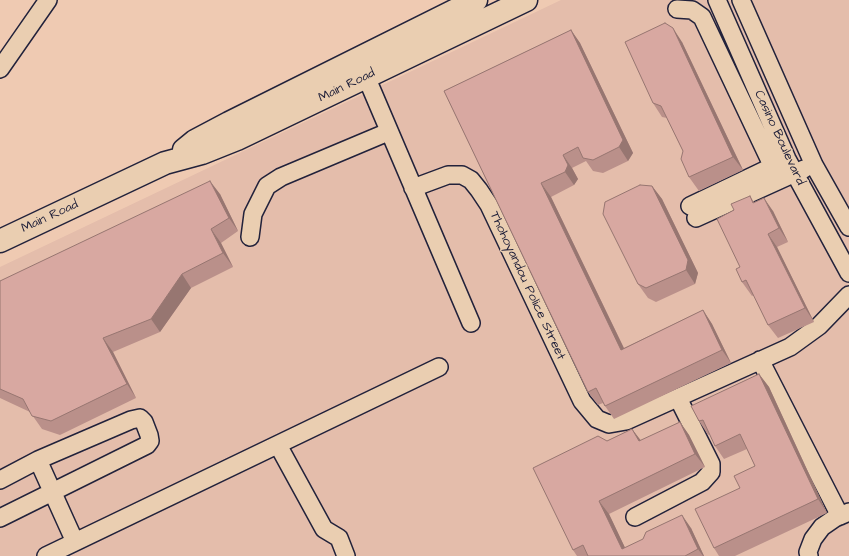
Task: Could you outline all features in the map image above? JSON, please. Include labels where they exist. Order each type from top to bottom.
[{"type":"main road","name":"Main Road","points":[[363,68],[476,0]]},
{"type":"main road","name":"Main Road","points":[[0,241],[165,163],[195,141],[229,123],[526,0]]},
{"type":"street","points":[[0,69],[48,0]]},
{"type":"street","name":"Casino Boulevard","points":[[717,0],[784,167],[849,273]]},
{"type":"street","name":"Casino Boulevard","points":[[740,0],[810,158],[849,227]]},
{"type":"street","points":[[677,9],[684,8],[692,10],[702,17],[784,167]]},
{"type":"street","points":[[363,68],[388,132],[471,322]]},
{"type":"street","points":[[250,237],[253,214],[267,186],[281,177],[388,132]]},
{"type":"street","points":[[784,167],[693,212],[784,167],[810,158]]},
{"type":"street","name":"Thohoyandou Police Street","points":[[413,188],[448,175],[462,175],[470,180],[489,205],[582,402],[597,419],[609,424],[626,421],[760,360],[802,339],[819,326],[849,295]]},
{"type":"street","points":[[760,360],[845,514],[822,527],[813,539],[805,555]]},
{"type":"street","points":[[46,556],[439,367]]},
{"type":"street","points":[[635,517],[702,482],[711,472],[711,464],[678,398]]},
{"type":"street","points":[[0,480],[38,460],[131,420],[140,418],[150,435],[150,441],[147,445],[0,518]]},
{"type":"street","points":[[278,445],[324,529],[339,538],[346,556]]},
{"type":"street","points":[[38,460],[75,542]]},
{"type":"shaded area","points":[[561,0],[849,0],[849,556],[0,556],[0,267]]},
{"type":"building","points":[[665,23],[673,28],[733,157],[689,177],[681,159],[683,151],[661,106],[653,103],[625,42]]},
{"type":"building","points":[[571,30],[623,140],[619,147],[593,160],[583,158],[578,147],[563,155],[568,165],[565,172],[541,183],[621,350],[703,310],[722,350],[605,406],[596,388],[588,392],[444,91]]},
{"type":"building","points":[[210,181],[229,218],[211,229],[223,253],[182,274],[151,319],[103,338],[127,384],[51,421],[32,416],[23,399],[0,389],[0,281]]},
{"type":"building","points":[[640,185],[652,186],[688,260],[686,270],[646,288],[638,284],[603,214],[605,202]]},
{"type":"building","points":[[750,196],[753,203],[764,198],[779,228],[768,234],[805,308],[768,325],[746,280],[742,282],[736,269],[740,267],[717,219],[734,210],[731,204]]},
{"type":"building","points":[[759,374],[818,499],[714,548],[695,509],[740,488],[734,476],[755,466],[740,434],[715,446],[703,420],[699,421],[691,406]]},
{"type":"building","points":[[680,422],[695,454],[599,501],[622,549],[643,539],[646,532],[682,515],[698,549],[685,556],[588,556],[583,545],[573,550],[533,468],[598,436],[607,441],[632,429],[639,441]]}]
